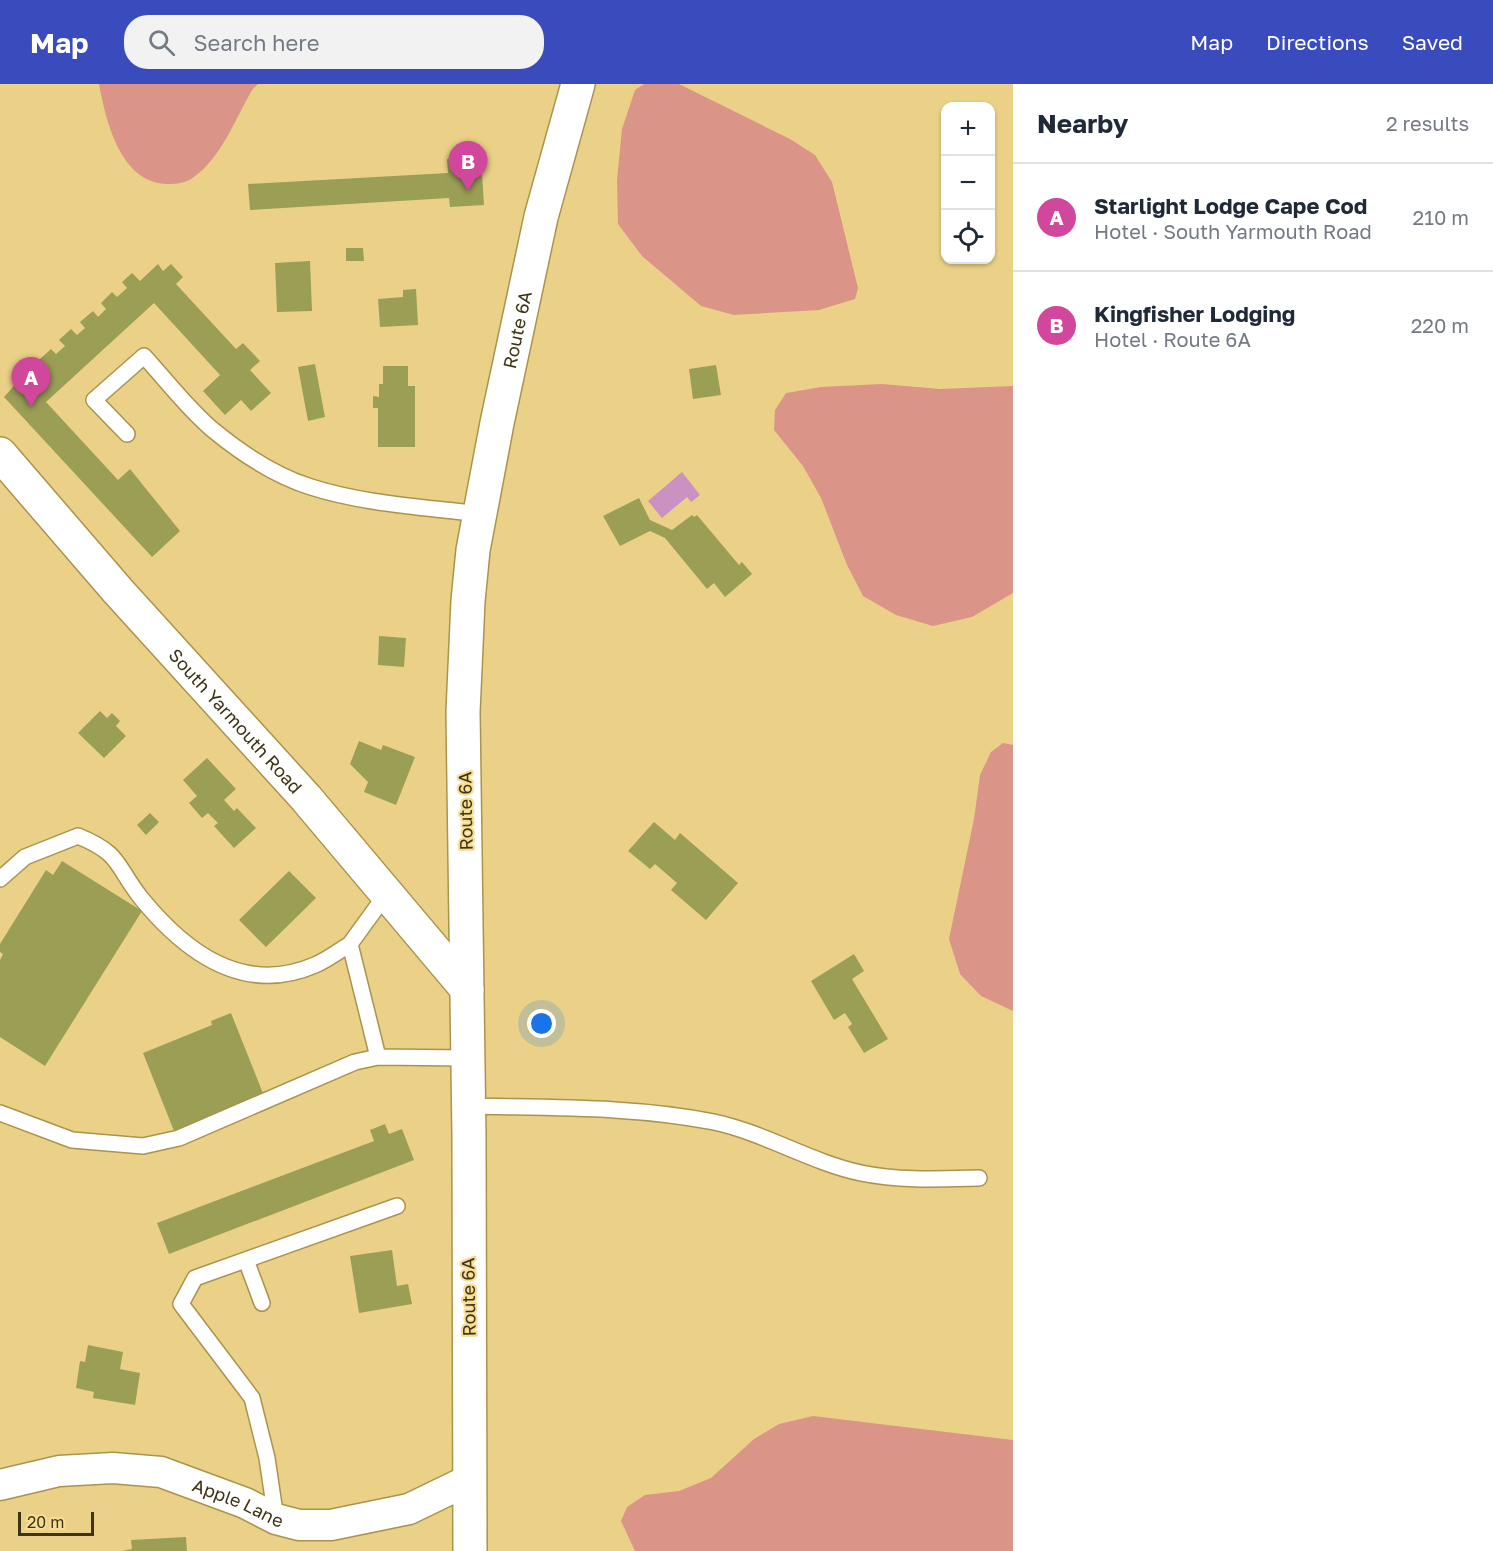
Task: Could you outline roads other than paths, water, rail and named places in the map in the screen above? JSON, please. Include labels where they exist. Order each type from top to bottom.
[{"type":"main road","name":"Route 6A","points":[[470,1551],[464,712],[468,601],[479,514],[541,217],[578,84]]},
{"type":"main road","name":"South Yarmouth Road","points":[[0,454],[387,893],[467,989]]},
{"type":"street","name":"Apple Lane","points":[[0,1485],[59,1471],[113,1468],[161,1472],[236,1499],[276,1519],[299,1525],[331,1525],[360,1521],[409,1509],[471,1479]]},
{"type":"lane","points":[[127,434],[94,399],[144,356],[212,429],[254,460],[278,473],[311,487],[345,494],[479,514]]},
{"type":"lane","points":[[0,879],[25,857],[78,836],[102,846],[120,863],[134,888],[154,913],[212,963],[242,974],[283,975],[315,965],[350,944],[387,893]]},
{"type":"lane","points":[[350,944],[378,1057]]},
{"type":"lane","points":[[0,1113],[24,1124],[72,1140],[143,1146],[179,1138],[355,1062],[378,1057],[468,1058]]},
{"type":"lane","points":[[468,1106],[674,1116],[749,1131],[813,1158],[861,1173],[918,1179],[979,1178]]},
{"type":"lane","points":[[276,1519],[267,1458],[252,1398],[181,1304],[195,1278],[397,1206]]},
{"type":"lane","points":[[246,1260],[262,1303]]},
{"type":"place","name":"Kingfisher Lodging","points":[[468,191]]},
{"type":"place","name":"Starlight Lodge Cape Cod","points":[[31,407]]}]
